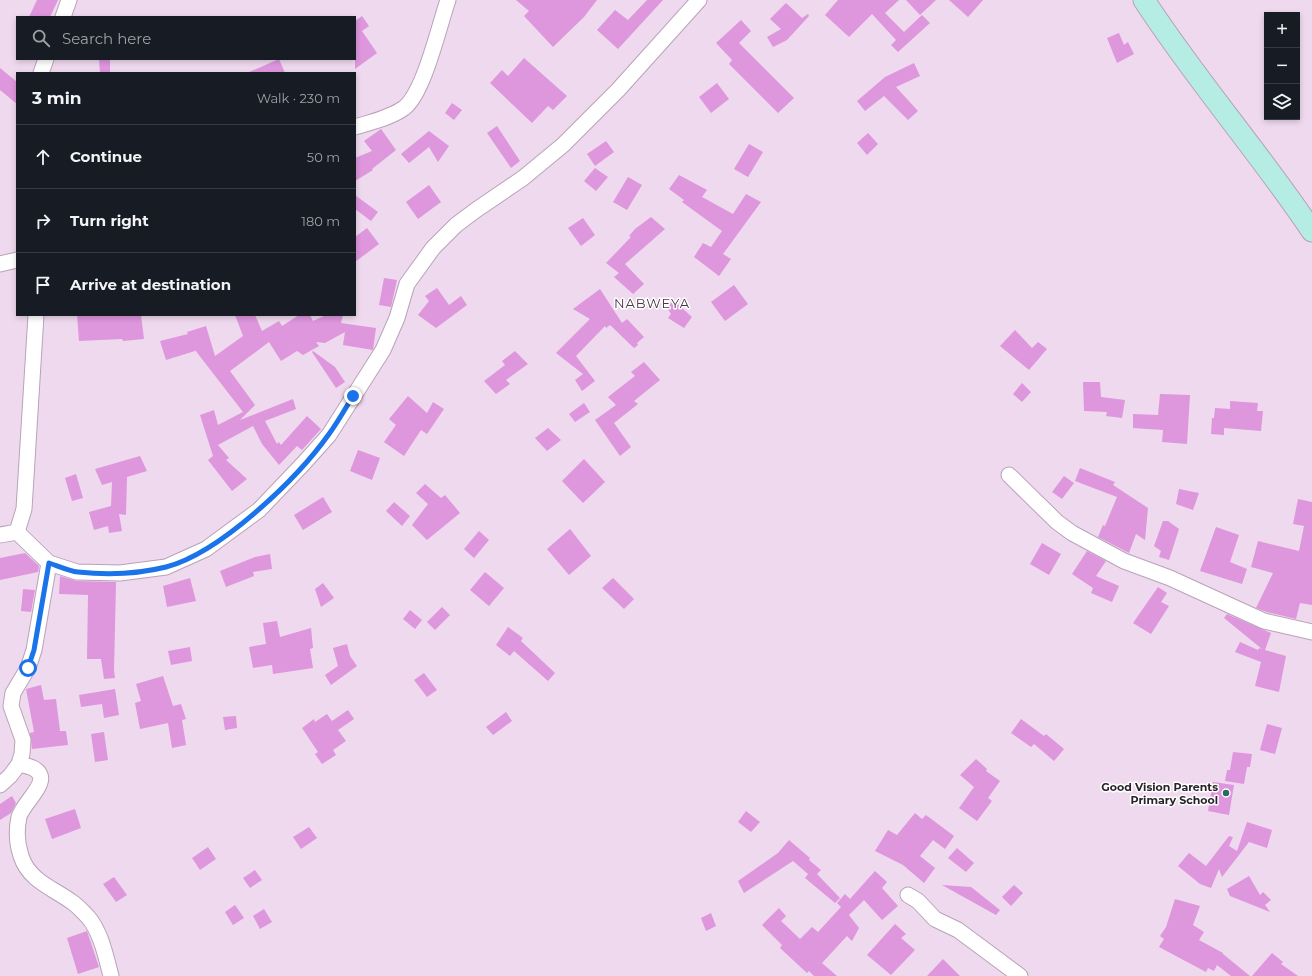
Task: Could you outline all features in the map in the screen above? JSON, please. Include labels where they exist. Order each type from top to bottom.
[{"type":"street","points":[[62,16],[69,0]]},
{"type":"street","points":[[356,127],[389,115],[403,108],[411,101],[423,78],[448,0]]},
{"type":"street","points":[[17,532],[49,563],[77,572],[120,574],[166,567],[206,549],[259,510],[303,464],[328,435],[383,350],[397,318],[407,284],[433,248],[466,217],[523,178],[563,145],[618,90],[699,0]]},
{"type":"street","points":[[1144,0],[1165,32],[1287,194],[1312,231]]},
{"type":"street","points":[[41,72],[46,60]]},
{"type":"street","points":[[0,264],[16,260]]},
{"type":"street","points":[[17,532],[24,509],[36,316]]},
{"type":"street","points":[[1009,475],[1057,522],[1072,533],[1124,562],[1170,578],[1264,620],[1312,632]]},
{"type":"street","points":[[0,535],[17,532]]},
{"type":"street","points":[[0,786],[19,764],[22,754],[23,740],[11,706],[13,693],[28,668],[34,650],[49,563]]},
{"type":"street","points":[[19,764],[35,769],[40,775],[40,783],[26,802],[19,816],[17,840],[28,872],[44,886],[73,902],[89,918],[100,939],[112,976]]},
{"type":"street","points":[[908,895],[918,901],[936,919],[958,930],[1020,976]]},
{"type":"building","points":[[37,0],[58,0],[50,16],[29,16]]},
{"type":"building","points":[[516,0],[597,0],[584,17],[553,47],[524,16],[529,11]]},
{"type":"building","points":[[647,0],[663,0],[618,49],[597,30],[615,10],[628,20]]},
{"type":"building","points":[[838,0],[899,0],[885,13],[904,32],[922,15],[930,23],[898,52],[891,45],[896,40],[872,14],[849,37],[825,15]]},
{"type":"building","points":[[906,0],[936,0],[920,15]]},
{"type":"building","points":[[949,0],[983,0],[968,17]]},
{"type":"building","points":[[786,3],[802,18],[808,14],[809,16],[787,40],[773,47],[767,37],[781,29],[770,19]]},
{"type":"building","points":[[362,16],[369,26],[362,31],[377,53],[355,69],[356,60],[356,20]]},
{"type":"building","points":[[741,20],[751,31],[739,43],[794,98],[778,113],[729,64],[732,60],[716,43]]},
{"type":"building","points":[[1119,33],[1124,45],[1128,42],[1134,54],[1117,63],[1107,38]]},
{"type":"building","points":[[524,58],[567,96],[553,110],[548,106],[532,123],[490,83],[502,70],[508,76]]},
{"type":"building","points":[[99,60],[110,60],[110,72],[100,72]]},
{"type":"building","points":[[279,60],[285,72],[249,72]]},
{"type":"building","points":[[914,63],[920,76],[896,87],[918,111],[908,120],[884,96],[865,111],[857,101],[885,77]]},
{"type":"building","points":[[0,68],[16,81],[16,103],[0,90]]},
{"type":"building","points":[[717,83],[729,99],[711,113],[699,97]]},
{"type":"building","points":[[452,103],[462,110],[454,120],[445,113]]},
{"type":"building","points":[[497,126],[520,161],[511,168],[487,133]]},
{"type":"building","points":[[381,129],[396,150],[372,169],[373,170],[356,180],[356,158],[372,151],[364,141]]},
{"type":"building","points":[[429,131],[449,146],[438,162],[429,147],[409,163],[401,154]]},
{"type":"building","points":[[868,133],[878,144],[867,155],[857,143]]},
{"type":"building","points":[[606,141],[614,152],[595,166],[587,154]]},
{"type":"building","points":[[749,144],[763,152],[748,177],[734,169]]},
{"type":"building","points":[[595,168],[608,177],[596,191],[584,181]]},
{"type":"building","points":[[679,175],[707,190],[702,197],[733,214],[746,194],[761,202],[723,254],[731,259],[719,276],[694,257],[703,243],[711,247],[722,231],[682,202],[684,200],[669,189]]},
{"type":"building","points":[[628,177],[642,185],[627,210],[613,202]]},
{"type":"building","points":[[429,185],[441,202],[418,219],[406,202]]},
{"type":"building","points":[[356,196],[378,212],[371,221],[356,210]]},
{"type":"building","points":[[651,217],[665,229],[625,264],[644,284],[633,294],[614,277],[619,273],[606,263],[631,237],[629,236],[635,229]]},
{"type":"building","points":[[583,218],[595,235],[581,246],[568,228]]},
{"type":"building","points":[[367,228],[379,244],[356,261],[356,236]]},
{"type":"building","points":[[384,278],[397,280],[391,307],[379,305]]},
{"type":"building","points":[[734,285],[748,304],[725,321],[711,302]]},
{"type":"building","points":[[437,288],[449,305],[461,296],[467,305],[436,328],[418,315],[429,301],[425,296]]},
{"type":"building","points":[[600,289],[622,323],[627,319],[644,337],[634,348],[610,325],[606,328],[605,326],[576,356],[595,381],[582,391],[575,380],[583,374],[556,353],[590,319],[573,309]]},
{"type":"building","points":[[673,300],[692,317],[684,328],[668,318],[671,314],[667,308]]},
{"type":"building","points":[[77,316],[141,316],[144,339],[123,341],[122,339],[79,341]]},
{"type":"building","points":[[235,316],[255,316],[262,331],[279,321],[282,326],[297,316],[310,316],[313,321],[324,316],[343,316],[341,323],[376,328],[373,350],[343,345],[345,332],[325,343],[316,342],[319,346],[303,355],[297,351],[281,361],[269,342],[230,371],[255,405],[240,420],[293,399],[296,409],[265,421],[277,444],[279,442],[281,445],[307,416],[321,429],[302,450],[297,446],[279,465],[262,444],[253,426],[218,445],[229,458],[226,460],[247,479],[232,491],[208,460],[213,456],[200,415],[214,410],[218,425],[243,412],[195,350],[166,360],[160,341],[188,334],[187,332],[206,326],[215,356],[243,336]]},
{"type":"building","points":[[1015,330],[1032,348],[1038,342],[1047,349],[1029,370],[1000,346]]},
{"type":"building","points":[[313,351],[335,367],[345,382],[336,388],[312,352]]},
{"type":"building","points":[[515,351],[528,364],[506,380],[510,384],[496,394],[484,381],[505,365],[502,361]]},
{"type":"building","points":[[644,362],[660,380],[634,401],[638,404],[614,423],[631,447],[620,456],[595,420],[616,405],[608,397],[635,376],[631,372]]},
{"type":"building","points":[[1083,382],[1100,382],[1101,397],[1125,400],[1122,418],[1106,416],[1107,412],[1084,411]]},
{"type":"building","points":[[1022,383],[1031,392],[1022,402],[1013,394]]},
{"type":"building","points":[[1160,394],[1190,395],[1187,444],[1162,442],[1163,430],[1133,428],[1133,414],[1158,415]]},
{"type":"building","points":[[408,396],[427,413],[433,402],[444,409],[427,434],[421,430],[404,456],[384,442],[396,425],[389,419]]},
{"type":"building","points":[[1230,401],[1258,403],[1257,411],[1263,411],[1261,431],[1224,428],[1224,435],[1211,434],[1212,418],[1214,418],[1215,408],[1230,409]]},
{"type":"building","points":[[584,403],[590,412],[575,422],[569,414]]},
{"type":"building","points":[[548,428],[561,440],[547,451],[535,438]]},
{"type":"building","points":[[358,450],[380,458],[372,480],[350,471]]},
{"type":"building","points":[[140,456],[147,471],[127,477],[126,515],[119,514],[122,531],[109,533],[108,526],[94,530],[89,512],[111,506],[112,482],[102,485],[95,469]]},
{"type":"building","points":[[584,459],[605,482],[583,503],[562,481]]},
{"type":"building","points":[[1080,468],[1115,482],[1113,485],[1148,508],[1145,540],[1136,534],[1129,553],[1098,537],[1103,525],[1105,526],[1117,497],[1075,481]]},
{"type":"building","points":[[76,474],[83,498],[72,501],[65,478]]},
{"type":"building","points":[[1064,476],[1074,483],[1062,499],[1052,492]]},
{"type":"building","points":[[425,484],[441,498],[445,495],[460,513],[427,540],[412,525],[428,504],[416,493]]},
{"type":"building","points":[[1179,489],[1199,493],[1193,510],[1176,504]]},
{"type":"building","points":[[323,497],[332,512],[303,530],[294,515]]},
{"type":"building","points":[[1298,499],[1312,502],[1312,605],[1300,603],[1296,619],[1256,608],[1273,573],[1251,567],[1258,541],[1299,551],[1304,526],[1293,524]]},
{"type":"building","points":[[394,502],[410,516],[402,526],[386,511]]},
{"type":"building","points":[[1163,521],[1168,521],[1179,529],[1169,560],[1159,557],[1161,551],[1154,546]]},
{"type":"building","points":[[1216,527],[1239,535],[1230,562],[1247,569],[1242,584],[1200,571]]},
{"type":"building","points":[[570,529],[591,556],[569,575],[547,549]]},
{"type":"building","points":[[479,531],[489,540],[474,558],[464,549]]},
{"type":"building","points":[[1042,543],[1061,554],[1049,575],[1030,564]]},
{"type":"building","points":[[1087,551],[1106,561],[1096,576],[1119,586],[1112,602],[1091,593],[1093,588],[1072,574]]},
{"type":"building","points":[[25,553],[39,566],[38,572],[0,580],[0,558]]},
{"type":"building","points":[[270,554],[272,569],[253,572],[254,576],[226,587],[220,571],[255,557]]},
{"type":"building","points":[[485,572],[504,588],[489,606],[470,590]]},
{"type":"building","points":[[60,576],[77,581],[116,582],[115,678],[104,679],[101,659],[87,659],[88,595],[59,594]]},
{"type":"building","points":[[190,578],[196,601],[167,607],[163,586]]},
{"type":"building","points":[[613,578],[634,599],[624,609],[602,588]]},
{"type":"building","points":[[323,583],[334,598],[321,607],[315,589]]},
{"type":"building","points":[[1158,587],[1167,593],[1161,602],[1169,606],[1151,634],[1133,623]]},
{"type":"building","points":[[23,589],[35,590],[31,612],[21,611]]},
{"type":"building","points":[[442,607],[450,615],[435,630],[427,622]]},
{"type":"building","points":[[410,610],[422,620],[415,629],[403,619]]},
{"type":"building","points":[[1227,614],[1271,633],[1265,650],[1286,656],[1279,692],[1255,686],[1261,662],[1235,652],[1240,642],[1258,650],[1259,648],[1262,649],[1224,618]]},
{"type":"building","points":[[277,621],[280,637],[311,628],[313,648],[310,649],[313,668],[273,674],[272,665],[253,668],[249,647],[266,644],[263,623]]},
{"type":"building","points":[[508,627],[523,638],[521,641],[555,673],[548,681],[514,651],[510,656],[496,645]]},
{"type":"building","points":[[347,644],[350,656],[357,666],[331,685],[325,675],[338,666],[333,648]]},
{"type":"building","points":[[190,647],[192,661],[171,665],[168,651]]},
{"type":"building","points":[[424,673],[437,690],[427,697],[414,680]]},
{"type":"building","points":[[163,676],[173,706],[181,704],[186,719],[182,720],[186,745],[172,748],[168,723],[140,729],[135,703],[141,701],[136,684]]},
{"type":"building","points":[[41,685],[44,700],[56,699],[60,731],[66,731],[68,745],[32,749],[30,733],[34,732],[26,689]]},
{"type":"building","points":[[115,689],[119,715],[104,718],[102,704],[81,707],[79,695]]},
{"type":"building","points":[[348,710],[354,719],[338,730],[346,741],[333,750],[336,755],[322,764],[315,754],[318,752],[302,728],[314,719],[315,722],[327,714],[332,721]]},
{"type":"building","points":[[506,712],[512,721],[493,735],[486,727]]},
{"type":"building","points":[[236,716],[237,728],[225,730],[223,717]]},
{"type":"building","points":[[1021,719],[1044,736],[1046,734],[1064,749],[1054,761],[1034,744],[1031,747],[1011,733]]},
{"type":"building","points":[[1267,724],[1282,728],[1275,754],[1260,750]]},
{"type":"building","points":[[104,732],[108,760],[95,762],[91,734]]},
{"type":"building","points":[[1233,752],[1252,754],[1250,767],[1247,767],[1244,784],[1225,781],[1227,770],[1230,770]]},
{"type":"building","points":[[976,759],[987,769],[986,771],[1000,781],[988,798],[992,801],[977,821],[959,808],[974,787],[960,775]]},
{"type":"building","points":[[1213,782],[1234,785],[1229,815],[1208,811]]},
{"type":"building","points":[[12,796],[16,803],[11,813],[0,820],[0,804]]},
{"type":"building","points":[[75,809],[81,828],[52,839],[45,819]]},
{"type":"building","points":[[746,811],[760,822],[751,832],[738,822]]},
{"type":"building","points":[[915,813],[922,819],[926,815],[954,836],[945,849],[933,840],[920,856],[935,868],[924,883],[903,865],[875,851],[888,830],[897,835]]},
{"type":"building","points":[[1247,822],[1272,830],[1267,848],[1249,842],[1222,877],[1219,869],[1211,888],[1200,884],[1178,866],[1189,853],[1206,866],[1229,836],[1233,837],[1229,846],[1237,851]]},
{"type":"building","points":[[309,827],[317,838],[301,849],[293,837]]},
{"type":"building","points":[[789,840],[810,858],[809,860],[821,870],[817,874],[840,898],[835,903],[805,878],[808,874],[793,861],[744,893],[738,881],[778,853]]},
{"type":"building","points":[[208,847],[216,859],[200,870],[192,858]]},
{"type":"building","points":[[957,848],[974,863],[966,872],[948,858]]},
{"type":"building","points":[[255,870],[262,880],[250,888],[243,878]]},
{"type":"building","points":[[875,871],[887,882],[882,888],[898,906],[882,920],[864,900],[849,915],[859,928],[852,941],[847,936],[822,963],[837,976],[814,976],[809,971],[807,973],[780,948],[782,945],[762,925],[779,908],[786,916],[781,921],[800,939],[812,927],[818,932],[841,907],[837,903],[845,894],[850,899]]},
{"type":"building","points":[[1249,876],[1260,895],[1263,892],[1271,900],[1265,905],[1270,912],[1230,896],[1227,889]]},
{"type":"building","points":[[114,877],[127,895],[116,902],[103,884]]},
{"type":"building","points":[[942,885],[971,887],[1000,910],[996,915]]},
{"type":"building","points":[[1014,885],[1023,893],[1011,906],[1002,897]]},
{"type":"building","points":[[1175,899],[1200,906],[1193,925],[1204,932],[1199,940],[1223,953],[1250,976],[1231,976],[1217,965],[1214,971],[1208,968],[1206,972],[1159,947],[1164,939],[1160,936],[1166,927]]},
{"type":"building","points":[[235,905],[244,918],[233,925],[225,912]]},
{"type":"building","points":[[264,909],[272,922],[260,929],[253,916]]},
{"type":"building","points":[[711,913],[716,926],[706,931],[701,918]]},
{"type":"building","points":[[895,924],[906,934],[901,938],[915,950],[891,975],[867,955]]},
{"type":"building","points":[[87,931],[99,967],[78,974],[67,938]]},
{"type":"building","points":[[1272,953],[1283,962],[1281,964],[1298,976],[1252,976]]},
{"type":"building","points":[[943,959],[960,976],[927,976]]},
{"type":"place","name":"Good Vision Parents Primary School","points":[[1226,793]]},
{"type":"district","name":"NABWEYA","points":[[652,303]]},
{"type":"route","points":[[28,668],[34,650],[49,563],[77,572],[120,574],[166,567],[206,549],[259,510],[303,464],[328,435],[353,396]]}]
